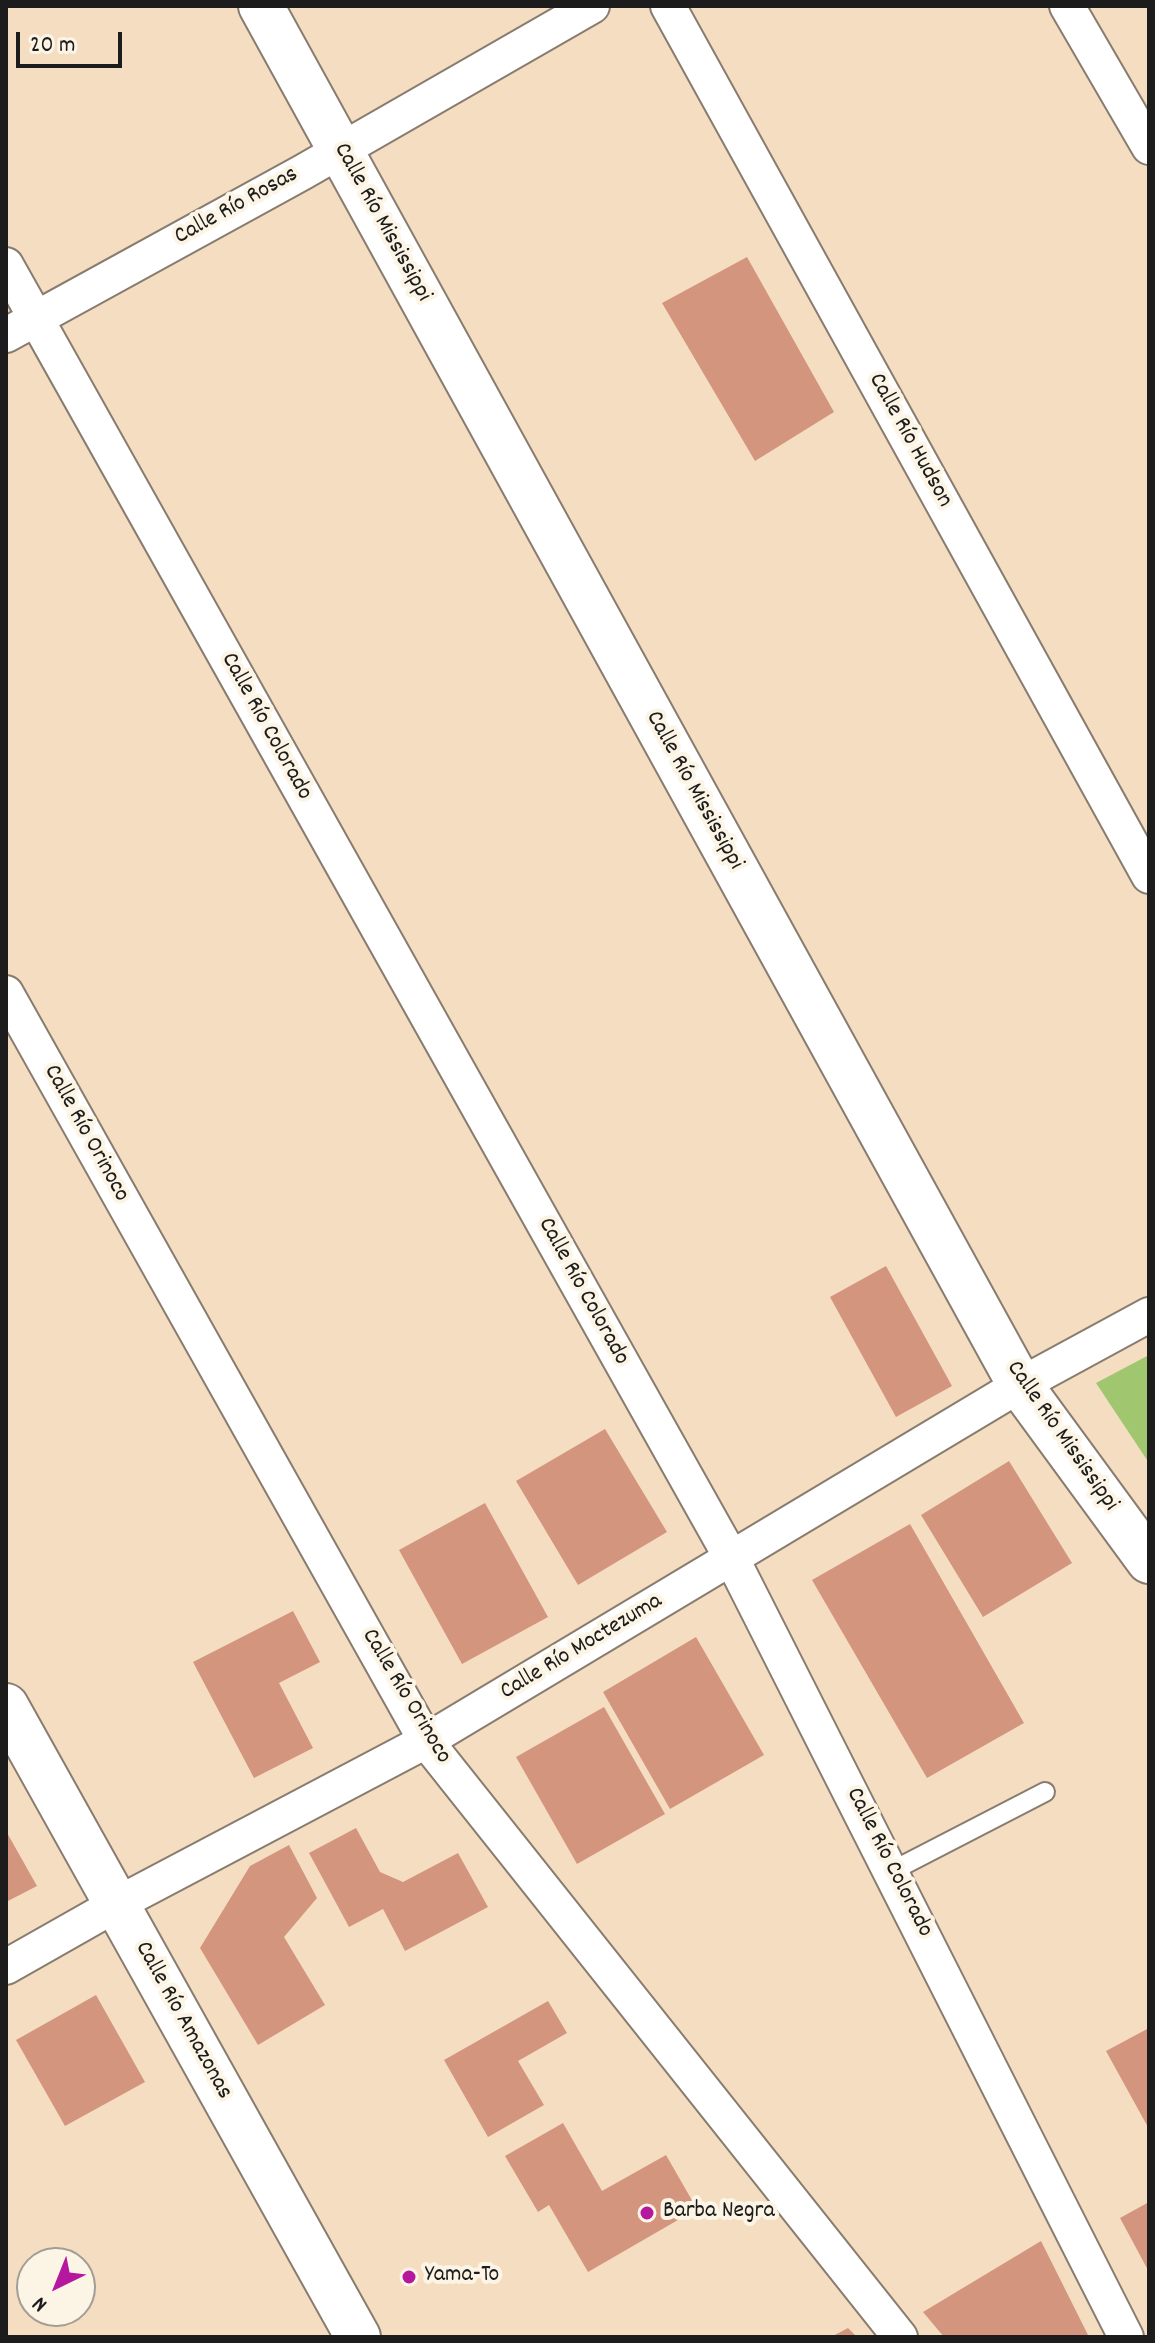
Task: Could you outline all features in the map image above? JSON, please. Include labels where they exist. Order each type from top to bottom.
[{"type":"street","name":"Calle Río Mississippi","points":[[261,6],[1020,1385],[1149,1561]]},
{"type":"street","name":"Calle Río Rosas","points":[[6,335],[341,150],[592,6]]},
{"type":"street","name":"Calle Río Hudson","points":[[668,6],[1149,876]]},
{"type":"street","points":[[1067,6],[1147,140]]},
{"type":"street","name":"Calle Río Colorado","points":[[6,265],[732,1559],[1126,2337]]},
{"type":"street","name":"Calle Río Orinoco","points":[[6,993],[426,1741],[900,2337]]},
{"type":"street","name":"Calle Río Moctezuma","points":[[6,1967],[117,1904],[426,1741],[1020,1385],[1149,1315]]},
{"type":"street","name":"Calle Río Amazonas","points":[[6,1706],[358,2337]]},
{"type":"lane","points":[[892,1871],[1045,1792]]},
{"type":"green space","points":[[1149,1355],[1149,1463],[1096,1383]]},
{"type":"building","points":[[747,257],[834,412],[755,461],[662,303]]},
{"type":"building","points":[[886,1266],[952,1386],[896,1417],[830,1297]]},
{"type":"building","points":[[605,1429],[667,1532],[578,1585],[516,1481]]},
{"type":"building","points":[[1009,1461],[1072,1563],[983,1617],[921,1515]]},
{"type":"building","points":[[485,1503],[548,1617],[462,1664],[399,1550]]},
{"type":"building","points":[[910,1524],[1024,1723],[927,1778],[812,1580]]},
{"type":"building","points":[[293,1611],[320,1662],[279,1683],[313,1748],[254,1778],[193,1662]]},
{"type":"building","points":[[696,1637],[764,1755],[670,1809],[603,1692]]},
{"type":"building","points":[[604,1707],[665,1814],[577,1864],[516,1757]]},
{"type":"building","points":[[356,1828],[380,1872],[403,1882],[458,1853],[488,1907],[405,1951],[383,1909],[349,1927],[309,1853]]},
{"type":"building","points":[[6,1831],[37,1886],[6,1902]]},
{"type":"building","points":[[289,1845],[317,1898],[284,1937],[325,2005],[258,2045],[200,1948],[250,1866]]},
{"type":"building","points":[[96,1995],[145,2082],[65,2126],[16,2040]]},
{"type":"building","points":[[548,2001],[567,2033],[518,2061],[544,2105],[488,2137],[444,2060]]},
{"type":"building","points":[[1149,2028],[1149,2129],[1106,2051]]},
{"type":"building","points":[[563,2123],[602,2191],[666,2155],[697,2209],[588,2272],[549,2205],[538,2212],[505,2156]]},
{"type":"building","points":[[1149,2202],[1149,2272],[1120,2218]]},
{"type":"building","points":[[1041,2241],[1089,2337],[944,2337],[923,2312]]},
{"type":"building","points":[[848,2328],[857,2337],[831,2337]]},
{"type":"place","name":"Barba Negra","points":[[647,2213]]},
{"type":"place","name":"Yama-To","points":[[409,2277]]}]
